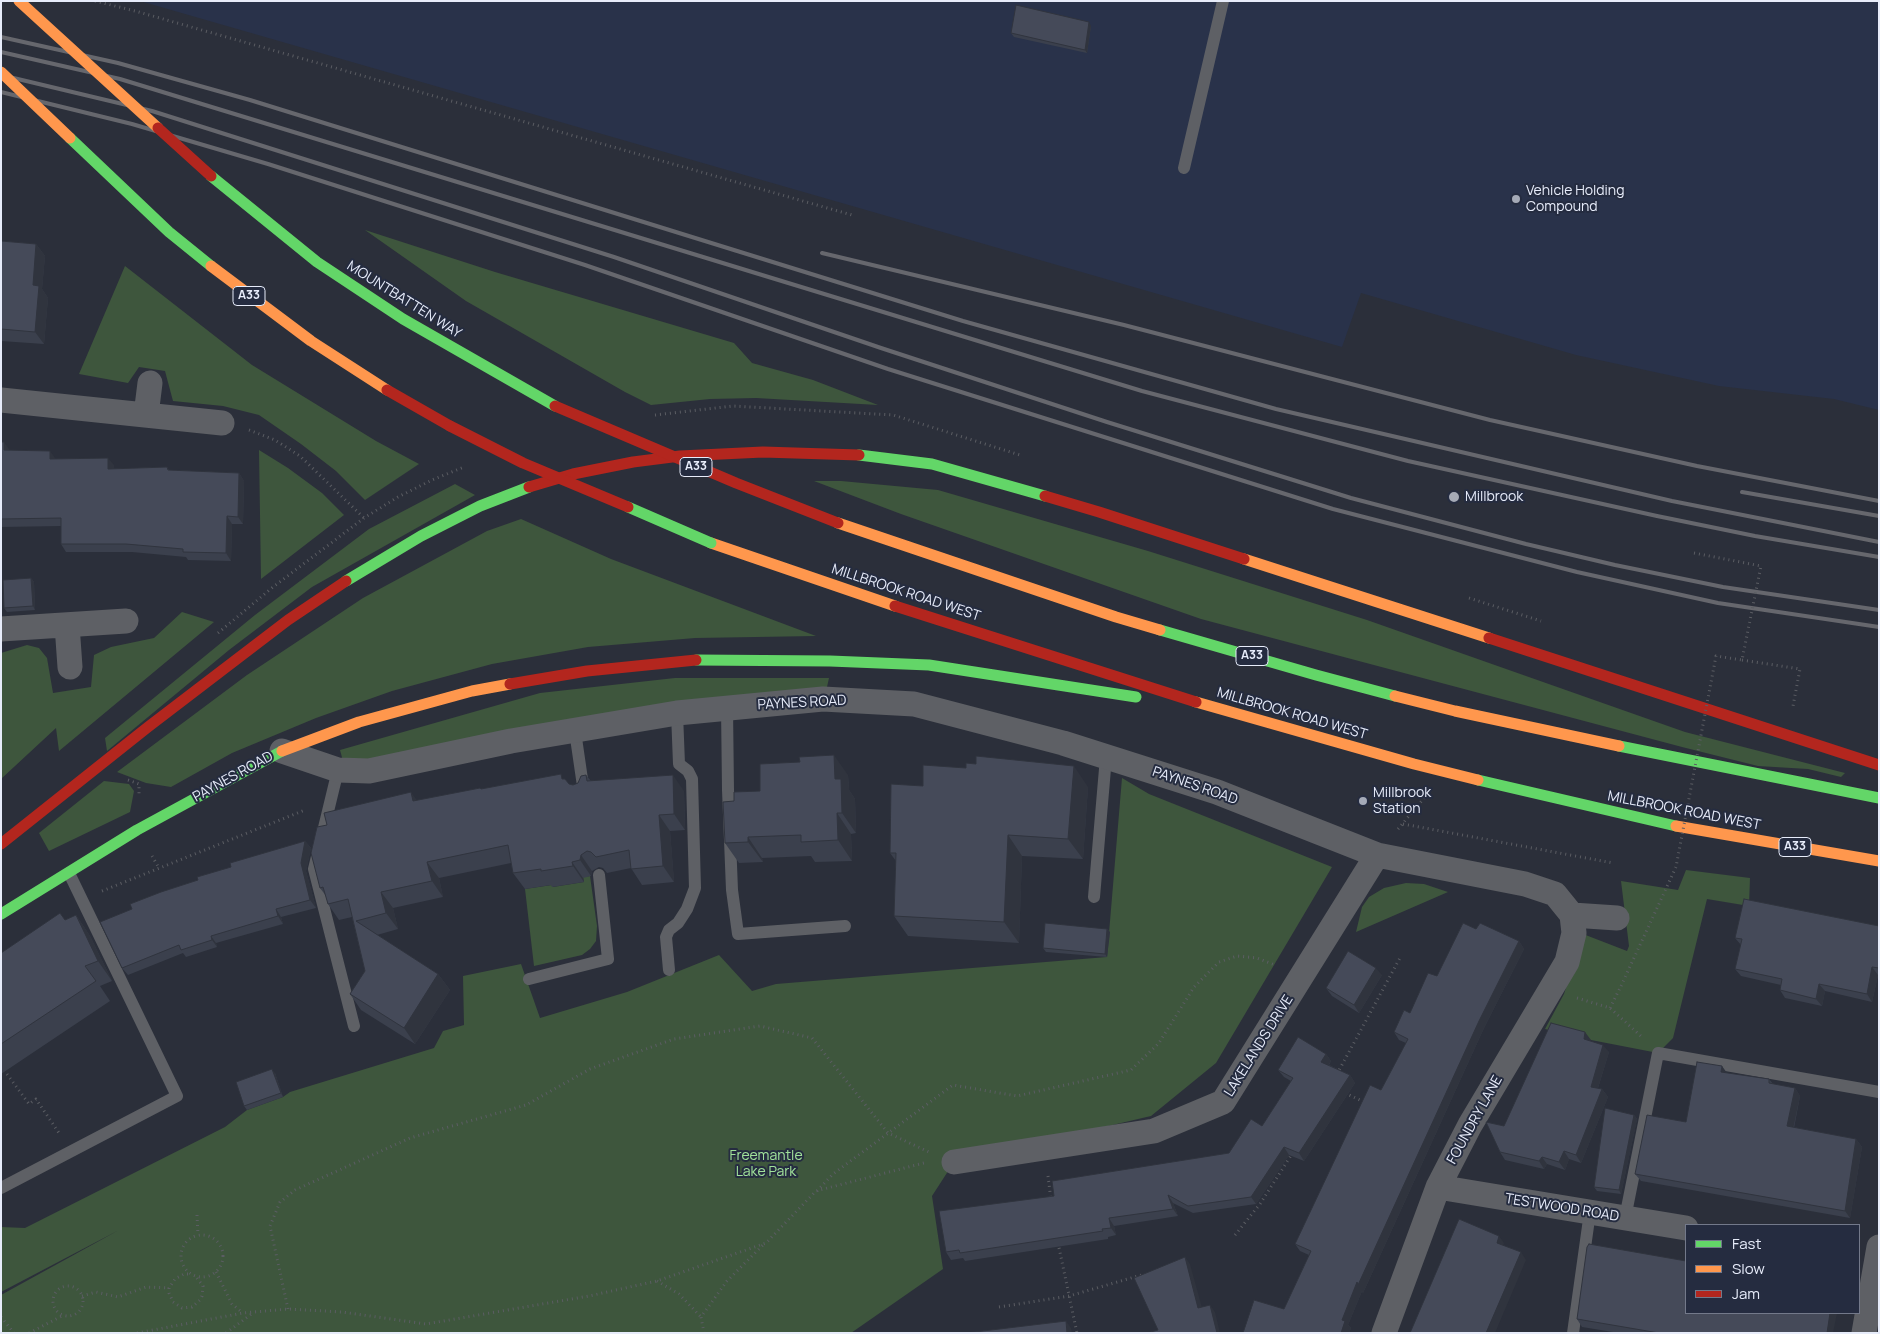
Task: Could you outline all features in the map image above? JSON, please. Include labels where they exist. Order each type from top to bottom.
[{"type":"main road","name":"MOUNTBATTEN WAY","points":[[19,1],[212,176],[317,262],[403,319],[555,406],[736,484],[838,524],[1116,617],[1316,675],[1455,711],[1723,768],[1879,798]]},
{"type":"main road","name":"MILLBROOK ROAD WEST","points":[[1,72],[169,232],[241,290],[311,341],[376,384],[450,426],[523,463],[711,543],[849,591],[1220,709],[1446,772],[1634,818],[1879,861]]},
{"type":"main road","points":[[1,844],[148,727],[288,620],[358,573],[421,536],[480,506],[518,490],[573,474],[633,462],[680,456],[763,452],[871,455],[932,464],[1108,515],[1879,765]]},
{"type":"main road","points":[[282,751],[359,722],[472,691],[587,671],[689,660],[820,661],[929,665],[1220,709]]},
{"type":"main road","name":"PAYNES ROAD","points":[[1,914],[69,874],[137,830],[282,751]]},
{"type":"street","points":[[146,415],[150,383]]},
{"type":"street","points":[[1,400],[222,423]]},
{"type":"street","points":[[1,629],[126,621]]},
{"type":"street","points":[[67,624],[70,667]]},
{"type":"street","name":"PAYNES ROAD","points":[[282,751],[338,770],[369,771],[511,741],[677,713],[823,699],[914,704],[1063,743],[1217,792],[1377,855],[1525,884],[1555,894],[1572,915]]},
{"type":"street","name":"LAKELANDS DRIVE","points":[[954,1162],[1154,1131],[1223,1102],[1377,855]]},
{"type":"street","points":[[1572,915],[1617,918]]},
{"type":"street","name":"FOUNDRY LANE","points":[[1384,1333],[1438,1187],[1470,1125],[1567,962],[1574,933],[1572,915]]},
{"type":"street","name":"TESTWOOD ROAD","points":[[1438,1187],[1685,1228]]},
{"type":"street","points":[[1864,1333],[1873,1256]]},
{"type":"lane","points":[[1184,168],[1223,1]]},
{"type":"lane","points":[[727,707],[732,890],[738,934],[846,926]]},
{"type":"lane","points":[[669,970],[666,937],[669,930],[678,923],[687,909],[695,888],[692,779],[688,771],[680,764],[677,713]]},
{"type":"lane","points":[[574,731],[584,793]]},
{"type":"lane","points":[[1094,897],[1106,757]]},
{"type":"lane","points":[[338,770],[314,869],[354,1026]]},
{"type":"lane","points":[[1,1188],[177,1096],[69,874]]},
{"type":"lane","points":[[530,979],[608,959],[599,875]]},
{"type":"lane","points":[[1625,1218],[1658,1053],[1879,1092]]},
{"type":"lane","points":[[1573,1333],[1590,1212]]},
{"type":"path","points":[[95,1],[134,10],[852,215]]},
{"type":"path","points":[[222,423],[245,428],[275,440],[300,456],[364,518],[398,497],[468,465]]},
{"type":"path","points":[[1694,553],[1761,566],[1742,660]]},
{"type":"path","points":[[1610,1008],[1676,866],[1716,656],[1800,669],[1793,708]]},
{"type":"path","points":[[1377,855],[1446,772]]},
{"type":"path","points":[[81,900],[331,800]]},
{"type":"path","points":[[1403,824],[1613,863]]},
{"type":"path","points":[[701,1317],[727,1280],[833,1174],[953,1085],[1017,1096],[1131,1070],[1159,1043],[1194,986],[1219,962],[1237,956],[1257,958],[1302,976]]},
{"type":"path","points":[[1334,1078],[1401,956]]},
{"type":"path","points":[[1551,989],[1610,1008],[1658,1053]]},
{"type":"path","points":[[288,1309],[270,1226],[280,1202],[295,1190],[410,1138],[526,1105],[590,1069],[674,1040],[760,1026],[812,1038],[888,1133],[954,1162]]},
{"type":"path","points":[[1,1066],[30,1104],[36,1099],[52,1121]]},
{"type":"path","points":[[1338,1090],[1373,1106]]},
{"type":"path","points":[[1044,1148],[1052,1203]]},
{"type":"path","points":[[1235,1235],[1260,1204],[1293,1153]]},
{"type":"path","points":[[816,1191],[924,1162]]},
{"type":"path","points":[[197,1215],[198,1235]]},
{"type":"path","points":[[189,1274],[181,1261],[182,1247],[186,1241],[198,1235],[212,1236],[222,1247],[223,1261],[216,1272],[210,1276],[196,1277]]},
{"type":"path","points":[[1057,1240],[1076,1333]]},
{"type":"path","points":[[137,1333],[243,1313],[288,1309],[342,1312],[426,1324],[589,1296],[657,1281],[766,1243]]},
{"type":"path","points":[[216,1272],[232,1304],[243,1313]]},
{"type":"path","points":[[184,1274],[196,1277],[200,1281],[203,1290],[200,1300],[192,1307],[182,1308],[173,1302],[169,1288],[174,1279],[184,1274]]},
{"type":"path","points":[[1000,1307],[1069,1296],[1145,1274]]},
{"type":"path","points":[[657,1281],[679,1294],[701,1317],[704,1333]]},
{"type":"path","points":[[29,1333],[62,1316],[77,1314],[82,1306],[82,1296],[76,1288],[71,1286],[61,1287],[56,1290],[52,1300],[55,1310],[62,1316]]},
{"type":"path","points":[[82,1296],[96,1292],[118,1297],[146,1287],[169,1288]]},
{"type":"path","points":[[226,1333],[253,1313]]},
{"type":"path","points":[[1,1317],[14,1333]]},
{"type":"shaded area","name":"Vehicle Holding Compound","points":[[140,1],[1879,1],[1879,410],[1834,399],[1719,386],[1576,355],[1361,293],[1342,347]]},
{"type":"green space","points":[[365,230],[495,272],[734,343],[752,363],[813,380],[878,405],[756,398],[710,399],[651,405],[466,301]]},
{"type":"green space","points":[[125,266],[252,365],[376,441],[419,464],[365,500],[336,471],[259,415],[223,406],[173,401],[165,371],[139,367],[128,383],[79,374]]},
{"type":"green space","points":[[259,450],[322,493],[344,515],[261,579]]},
{"type":"green space","points":[[814,481],[841,481],[938,490],[1148,551],[1367,620],[1685,732],[1845,773],[1841,777],[1808,769],[1758,766],[1201,619],[901,514]]},
{"type":"green space","points":[[455,484],[475,495],[312,587],[229,650],[107,751],[105,738],[255,615],[369,529]]},
{"type":"green space","points":[[521,519],[611,559],[816,636],[695,638],[588,647],[492,664],[392,691],[316,718],[232,753],[171,787],[146,783],[117,772],[247,675],[363,598],[487,531]]},
{"type":"green space","points":[[182,612],[214,622],[59,751],[56,728],[1,779],[1,653],[27,645],[39,648],[47,658],[53,693],[91,687],[94,655],[111,647],[154,638]]},
{"type":"green space","points":[[675,678],[829,678],[827,687],[359,766],[343,761],[340,750],[540,693]]},
{"type":"green space","name":"Freemantle Lake Park","points":[[1122,778],[1149,794],[1332,867],[1216,1063],[1151,1116],[954,1162],[932,1196],[943,1269],[851,1333],[1,1333],[1,1295],[119,1230],[1,1292],[1,1227],[25,1228],[225,1127],[247,1110],[283,1097],[290,1092],[434,1048],[443,1031],[464,1025],[463,976],[521,964],[540,1018],[627,992],[719,955],[752,991],[776,984],[1107,957]]},
{"type":"green space","points":[[104,781],[129,784],[134,791],[130,812],[49,851],[39,833]]},
{"type":"green space","points":[[1686,870],[1750,878],[1749,906],[1707,899],[1673,1038],[1658,1053],[1545,1029],[1564,994],[1583,934],[1627,951],[1629,946],[1621,881],[1678,890]]},
{"type":"green space","points":[[590,876],[597,926],[596,941],[582,955],[534,966],[525,889],[584,882],[583,877]]},
{"type":"green space","points":[[1406,883],[1424,884],[1448,892],[1356,932],[1362,907],[1369,897],[1384,888]]},
{"type":"building","points":[[1016,5],[1089,22],[1085,50],[1011,33]]},
{"type":"building","points":[[1,241],[36,244],[33,285],[39,286],[35,332],[1,329]]},
{"type":"building","points":[[1,442],[4,442],[4,450],[50,451],[50,459],[108,458],[108,469],[167,467],[168,470],[239,473],[238,517],[227,516],[226,553],[183,552],[183,549],[126,544],[61,544],[61,518],[1,519]]},
{"type":"building","points":[[31,578],[33,606],[4,608],[3,580]]},
{"type":"building","points":[[834,755],[835,779],[841,779],[842,813],[837,813],[838,840],[801,842],[801,835],[748,837],[748,842],[725,843],[723,802],[734,801],[734,792],[760,791],[760,764],[800,762],[799,757]]},
{"type":"building","points":[[976,756],[1074,766],[1068,839],[1008,835],[1004,922],[894,916],[896,853],[890,853],[891,784],[923,786],[923,765],[966,768],[966,763],[976,764]]},
{"type":"building","points":[[561,774],[562,779],[573,785],[578,783],[581,776],[586,775],[587,781],[673,775],[674,814],[659,815],[663,866],[631,869],[629,850],[596,857],[587,851],[581,855],[580,860],[572,862],[573,866],[513,873],[508,845],[427,862],[432,881],[381,892],[386,913],[356,921],[438,974],[404,1028],[350,994],[365,971],[348,899],[328,904],[323,887],[320,888],[311,853],[317,827],[327,825],[324,813],[411,792],[413,801]]},
{"type":"building","points":[[305,841],[301,863],[310,900],[276,909],[278,916],[211,936],[212,940],[181,950],[179,945],[122,968],[100,922],[132,909],[130,904],[198,880],[197,877],[231,867],[230,863]]},
{"type":"building","points":[[1744,899],[1879,926],[1879,968],[1872,967],[1867,994],[1819,984],[1816,999],[1780,990],[1782,979],[1735,969],[1742,939],[1735,938]]},
{"type":"building","points":[[60,913],[65,920],[76,915],[98,961],[85,966],[96,981],[1,1044],[1,953]]},
{"type":"building","points":[[1045,923],[1107,929],[1105,954],[1043,948]]},
{"type":"building","points":[[1463,923],[1476,929],[1480,923],[1519,941],[1479,1021],[1358,1285],[1357,1282],[1342,1320],[1345,1321],[1341,1333],[1243,1333],[1254,1300],[1284,1309],[1311,1251],[1295,1244],[1370,1085],[1381,1090],[1408,1039],[1394,1032],[1404,1010],[1410,1013],[1428,973],[1437,976]]},
{"type":"building","points":[[1348,951],[1376,968],[1354,1005],[1326,988]]},
{"type":"building","points":[[1551,1023],[1585,1032],[1584,1039],[1603,1045],[1591,1087],[1602,1089],[1576,1155],[1564,1151],[1559,1162],[1542,1157],[1539,1161],[1500,1152],[1486,1122],[1504,1126]]},
{"type":"building","points":[[1298,1037],[1326,1054],[1321,1062],[1350,1075],[1299,1153],[1284,1147],[1251,1197],[1188,1206],[1168,1195],[1173,1209],[1109,1218],[1111,1228],[1102,1229],[1103,1231],[960,1253],[959,1250],[946,1252],[939,1211],[1054,1196],[1052,1181],[1229,1153],[1251,1119],[1262,1126],[1293,1078],[1278,1070]]},
{"type":"building","points":[[1697,1062],[1722,1066],[1721,1072],[1769,1079],[1769,1083],[1795,1088],[1787,1126],[1856,1139],[1845,1211],[1635,1174],[1647,1115],[1686,1122]]},
{"type":"building","points":[[272,1069],[281,1093],[244,1106],[236,1082]]},
{"type":"building","points":[[1605,1108],[1634,1115],[1619,1190],[1594,1187]]},
{"type":"building","points":[[1459,1219],[1499,1236],[1497,1243],[1521,1252],[1486,1333],[1410,1333]]},
{"type":"building","points":[[1589,1244],[1685,1261],[1685,1314],[1830,1314],[1827,1333],[1659,1333],[1577,1319],[1587,1247]]},
{"type":"building","points":[[1185,1257],[1198,1308],[1210,1305],[1217,1333],[1147,1333],[1158,1330],[1134,1278]]},
{"type":"building","points":[[1066,1321],[1067,1333],[966,1333]]},
{"type":"railway","points":[[1,37],[118,63],[250,100],[963,321],[1276,409],[1672,501],[1879,542]]},
{"type":"railway","points":[[1,52],[120,79],[1142,391],[1408,461],[1755,536],[1879,557]]},
{"type":"railway","points":[[1,75],[152,111],[614,257],[881,348],[1107,422],[1351,498],[1526,544],[1615,565],[1723,587],[1879,610]]},
{"type":"railway","points":[[1,92],[132,124],[268,164],[585,265],[888,369],[1333,509],[1577,572],[1718,603],[1879,627]]},
{"type":"railway","points":[[822,253],[1124,325],[1490,420],[1697,466],[1879,501]]},
{"type":"railway","points":[[1742,492],[1879,516]]},
{"type":"traffic: fast","points":[[70,138],[169,232],[211,266]]},
{"type":"traffic: fast","points":[[211,176],[317,262],[403,319],[555,406]]},
{"type":"traffic: fast","points":[[859,455],[932,464],[1045,496]]},
{"type":"traffic: fast","points":[[346,581],[421,536],[480,506],[529,487]]},
{"type":"traffic: fast","points":[[628,507],[711,543]]},
{"type":"traffic: fast","points":[[1160,630],[1395,696]]},
{"type":"traffic: fast","points":[[696,660],[830,661],[929,665],[1136,697]]},
{"type":"traffic: fast","points":[[1619,746],[1879,798]]},
{"type":"traffic: fast","points":[[1,914],[137,830],[282,751]]},
{"type":"traffic: fast","points":[[1478,780],[1676,826]]},
{"type":"traffic: slow","points":[[19,1],[158,128]]},
{"type":"traffic: slow","points":[[1,72],[70,138]]},
{"type":"traffic: slow","points":[[211,266],[311,341],[387,390]]},
{"type":"traffic: slow","points":[[838,523],[1116,617],[1160,630]]},
{"type":"traffic: slow","points":[[711,543],[895,606]]},
{"type":"traffic: slow","points":[[1244,559],[1489,638]]},
{"type":"traffic: slow","points":[[282,751],[359,722],[472,691],[510,684]]},
{"type":"traffic: slow","points":[[1395,696],[1455,711],[1619,746]]},
{"type":"traffic: slow","points":[[1196,702],[1414,764],[1478,780]]},
{"type":"traffic: slow","points":[[1676,826],[1879,861]]},
{"type":"traffic: jam","points":[[158,128],[211,176]]},
{"type":"traffic: jam","points":[[387,390],[450,426]]},
{"type":"traffic: jam","points":[[555,406],[736,483],[838,523]]},
{"type":"traffic: jam","points":[[450,426],[523,463],[628,507]]},
{"type":"traffic: jam","points":[[529,487],[573,474],[633,462],[680,456],[763,452],[859,455]]},
{"type":"traffic: jam","points":[[1045,496],[1244,559]]},
{"type":"traffic: jam","points":[[1,844],[148,727],[288,620],[346,581]]},
{"type":"traffic: jam","points":[[895,606],[1196,702]]},
{"type":"traffic: jam","points":[[1489,638],[1879,765]]},
{"type":"traffic: jam","points":[[510,684],[587,671],[696,660]]},
{"type":"place","name":"Vehicle Holding Compound","points":[[1516,199]]},
{"type":"place","name":"Millbrook","points":[[1454,497]]},
{"type":"place","name":"Millbrook Station","points":[[1363,801]]}]
